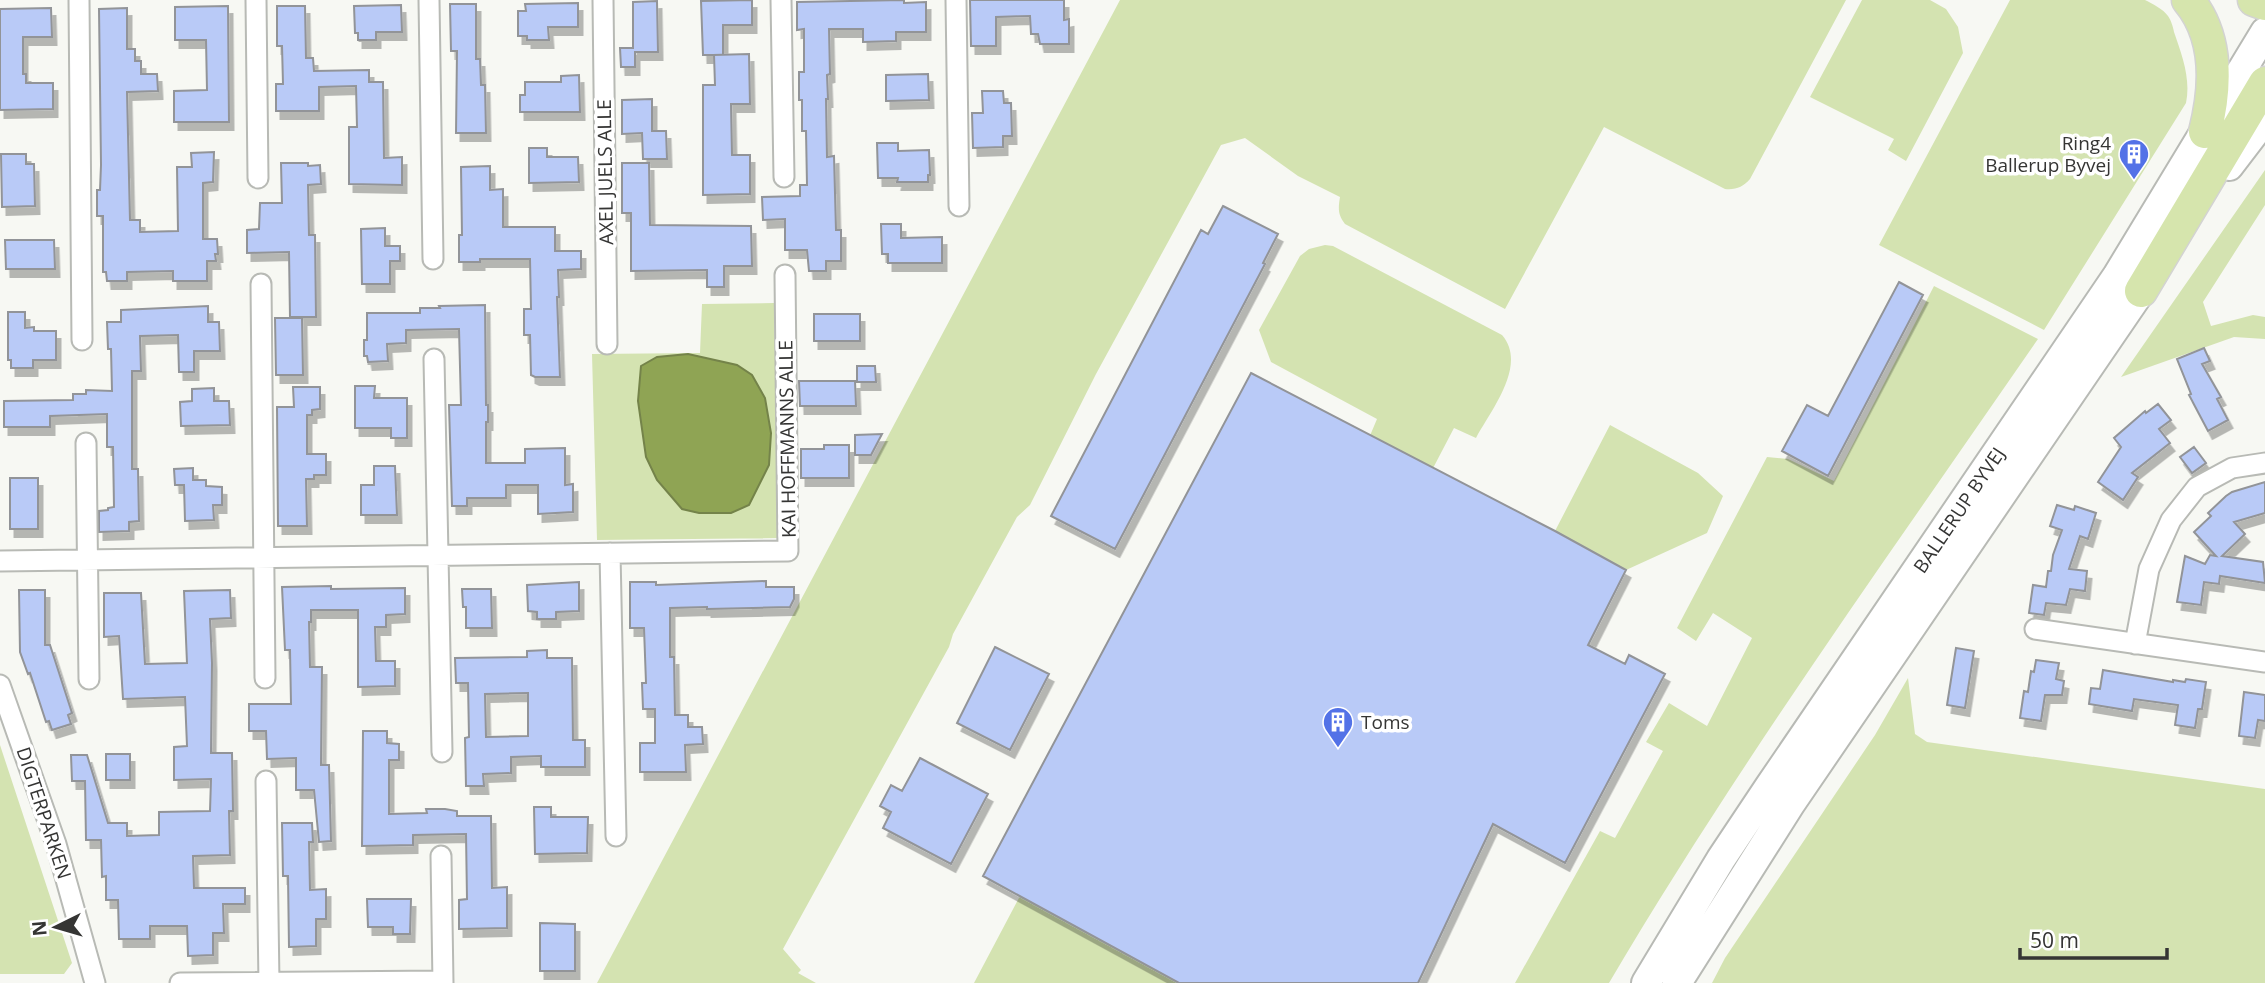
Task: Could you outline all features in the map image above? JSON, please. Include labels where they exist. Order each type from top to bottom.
[{"type":"main road","points":[[2188,0],[2204,26],[2212,56],[2211,106],[2204,132]]},
{"type":"main road","points":[[2254,0],[2265,5]]},
{"type":"main road","name":"BALLERUP BYVEJ","points":[[1646,983],[1728,849],[2109,287],[2265,32]]},
{"type":"main road","points":[[2141,291],[2265,83]]},
{"type":"main road","name":"BALLERUP BYVEJ","points":[[1677,983],[1791,803],[2141,291],[2265,119]]},
{"type":"street","points":[[79,0],[82,340]]},
{"type":"street","points":[[256,0],[258,178]]},
{"type":"street","points":[[429,0],[433,259]]},
{"type":"street","name":"AXEL JUELS ALLE","points":[[603,0],[607,344]]},
{"type":"street","points":[[781,0],[784,177]]},
{"type":"street","points":[[956,0],[959,206]]},
{"type":"street","name":"KAI HOFFMANNS ALLE","points":[[0,561],[788,551],[785,275]]},
{"type":"street","points":[[261,284],[265,678]]},
{"type":"street","points":[[434,359],[442,752]]},
{"type":"street","points":[[86,443],[89,679]]},
{"type":"street","points":[[2135,644],[2149,569],[2171,520],[2197,487],[2232,468],[2265,463]]},
{"type":"street","points":[[610,553],[616,836]]},
{"type":"street","points":[[2035,629],[2265,662]]},
{"type":"street","name":"DIGTERPARKEN","points":[[0,685],[56,844],[95,983]]},
{"type":"street","points":[[266,781],[269,983]]},
{"type":"street","points":[[180,983],[443,982],[442,856]]},
{"type":"shaded area","points":[[1120,0],[1846,0],[1750,179],[1742,186],[1725,189],[1604,127],[1505,309],[1345,224],[1339,212],[1340,197],[1298,176],[1245,138],[1221,145],[1096,374],[1030,505],[1017,517],[953,634],[949,647],[783,949],[801,970],[798,973],[816,983],[597,983]]},
{"type":"shaded area","points":[[1862,0],[1930,0],[1946,9],[1958,27],[1963,53],[1906,161],[1888,150],[1894,139],[1810,97]]},
{"type":"shaded area","points":[[2010,0],[2145,0],[2161,9],[2169,18],[2187,76],[2186,103],[2044,330],[1879,245]]},
{"type":"shaded area","points":[[2265,170],[2265,205],[2203,302],[2211,326],[2253,315],[2265,317],[2265,339],[2234,337],[2121,377]]},
{"type":"shaded area","points":[[1333,246],[1502,335],[1509,347],[1511,360],[1504,387],[1476,438],[1454,428],[1431,472],[1369,438],[1377,419],[1271,362],[1259,330],[1300,256],[1309,249]]},
{"type":"shaded area","points":[[1934,286],[2038,339],[1764,738],[1659,900],[1609,983],[1515,983],[1600,831],[1615,838],[1663,751],[1646,742],[1669,703],[1707,726],[1752,638],[1713,613],[1696,641],[1677,628],[1767,457],[1788,459],[1834,481]]},
{"type":"shaded area","points":[[774,303],[778,538],[597,540],[592,354],[700,353],[702,304]]},
{"type":"shaded area","points":[[688,354],[737,365],[752,375],[765,398],[771,433],[769,465],[749,505],[731,513],[699,513],[682,509],[657,480],[646,457],[638,401],[641,366],[657,357]]},
{"type":"shaded area","points":[[1610,425],[1698,473],[1723,496],[1707,533],[1626,570],[1555,531]]},
{"type":"shaded area","points":[[1908,678],[1915,734],[1927,742],[2265,789],[2265,983],[1712,983],[1725,958],[1875,735]]},
{"type":"shaded area","points":[[0,745],[72,963],[64,974],[0,974]]},
{"type":"shaded area","points":[[1020,896],[1179,983],[974,983]]},
{"type":"building","points":[[752,0],[752,25],[723,25],[723,55],[703,55],[701,1]]},
{"type":"building","points":[[904,0],[904,3],[926,2],[926,32],[896,32],[896,41],[863,42],[863,29],[829,29],[827,157],[834,156],[836,230],[841,230],[841,261],[826,261],[826,271],[809,271],[807,250],[785,250],[785,219],[763,220],[762,197],[800,196],[800,185],[807,185],[806,131],[802,131],[802,100],[799,100],[799,72],[804,72],[804,29],[797,30],[797,2]]},
{"type":"building","points":[[970,0],[1064,0],[1064,20],[1069,19],[1069,44],[1040,44],[1038,34],[1031,34],[1030,16],[996,17],[996,46],[971,46]]},
{"type":"building","points":[[657,1],[658,52],[635,52],[635,67],[621,67],[620,48],[633,48],[633,2]]},
{"type":"building","points":[[578,3],[578,27],[548,27],[549,40],[527,40],[527,36],[518,36],[518,11],[526,11],[525,4]]},
{"type":"building","points":[[450,4],[476,4],[476,59],[480,59],[481,85],[485,85],[486,133],[456,133],[457,51],[451,51]]},
{"type":"building","points":[[401,5],[402,32],[376,32],[376,40],[358,40],[358,33],[355,33],[354,6]]},
{"type":"building","points":[[228,6],[229,122],[174,122],[174,91],[207,90],[206,40],[175,40],[175,7]]},
{"type":"building","points":[[277,6],[305,6],[306,58],[313,58],[314,71],[369,70],[369,82],[383,82],[384,158],[402,157],[402,185],[349,184],[349,127],[357,127],[356,86],[319,87],[319,111],[276,111],[276,84],[283,84],[282,46],[277,46]]},
{"type":"building","points":[[51,8],[52,37],[23,37],[23,74],[26,74],[26,83],[53,83],[53,109],[0,110],[0,9]]},
{"type":"building","points":[[127,8],[127,49],[135,49],[135,61],[141,61],[141,74],[157,74],[158,91],[127,92],[130,220],[140,220],[140,232],[178,231],[177,167],[192,167],[191,153],[214,152],[213,182],[203,183],[203,239],[217,239],[218,254],[215,254],[216,261],[207,261],[207,281],[173,281],[173,271],[127,272],[127,281],[107,281],[106,272],[103,272],[103,216],[97,216],[101,165],[99,9]]},
{"type":"building","points":[[749,54],[750,104],[731,104],[732,155],[750,155],[750,194],[703,195],[703,85],[715,85],[714,55]]},
{"type":"building","points":[[928,74],[929,100],[886,101],[886,75]]},
{"type":"building","points":[[579,75],[580,112],[520,112],[520,95],[525,95],[525,82],[561,82],[561,76]]},
{"type":"building","points":[[982,91],[1003,91],[1004,103],[1011,103],[1012,136],[1003,136],[1003,147],[973,148],[972,113],[983,113]]},
{"type":"building","points":[[652,99],[652,131],[666,131],[667,159],[643,159],[642,133],[622,134],[622,100]]},
{"type":"building","points":[[877,143],[898,143],[898,151],[929,150],[928,182],[897,182],[898,178],[878,178]]},
{"type":"building","points":[[529,148],[547,148],[547,157],[578,157],[579,182],[529,183]]},
{"type":"building","points":[[1,154],[26,154],[26,164],[34,164],[35,206],[2,207]]},
{"type":"building","points":[[281,163],[320,165],[321,184],[308,185],[309,235],[315,235],[316,317],[290,317],[289,252],[247,253],[247,230],[259,229],[260,203],[282,203]]},
{"type":"building","points":[[622,163],[649,163],[650,225],[751,226],[752,266],[724,266],[724,287],[707,287],[707,270],[631,271],[631,213],[622,213]]},
{"type":"building","points":[[490,166],[490,190],[503,189],[503,227],[555,227],[555,251],[581,251],[581,269],[558,270],[560,377],[531,375],[530,335],[524,335],[524,309],[531,309],[530,259],[480,259],[480,262],[459,262],[459,235],[462,235],[461,167]]},
{"type":"building","points":[[1223,206],[1278,234],[1263,263],[1265,264],[1115,549],[1051,516],[1201,230],[1208,234]]},
{"type":"building","points":[[881,224],[901,224],[901,238],[942,237],[942,263],[888,263],[888,254],[882,254]]},
{"type":"building","points":[[385,228],[385,246],[400,246],[400,261],[390,261],[390,284],[362,284],[361,229]]},
{"type":"building","points":[[5,240],[54,240],[55,269],[6,269]]},
{"type":"building","points":[[1899,282],[1923,295],[1828,476],[1782,451],[1807,405],[1828,416]]},
{"type":"building","points":[[485,305],[488,405],[486,463],[525,463],[525,449],[565,448],[565,485],[573,484],[573,512],[538,514],[538,485],[506,485],[506,498],[467,498],[467,506],[452,506],[449,405],[461,405],[459,329],[406,330],[406,343],[387,344],[388,361],[368,362],[367,356],[364,356],[367,313],[420,313],[420,308]]},
{"type":"building","points":[[208,306],[208,322],[219,322],[220,351],[194,351],[194,372],[179,372],[178,335],[140,336],[141,371],[132,371],[132,469],[138,469],[139,521],[129,522],[129,531],[99,532],[99,511],[114,507],[113,447],[107,447],[107,414],[50,416],[50,427],[4,427],[4,401],[73,400],[73,394],[86,394],[86,390],[112,391],[107,322],[121,322],[121,310]]},
{"type":"building","points":[[8,312],[25,312],[25,328],[34,327],[34,331],[56,331],[56,360],[33,360],[33,368],[11,368],[11,360],[8,360]]},
{"type":"building","points":[[814,314],[860,314],[860,341],[814,341]]},
{"type":"building","points":[[275,318],[302,318],[303,375],[276,375]]},
{"type":"building","points":[[2204,348],[2210,361],[2202,364],[2221,397],[2217,399],[2228,420],[2208,431],[2189,395],[2191,394],[2177,359]]},
{"type":"building","points":[[857,366],[875,366],[876,382],[857,382]]},
{"type":"building","name":"Toms","points":[[1251,373],[1626,570],[1588,645],[1625,664],[1629,655],[1665,674],[1565,863],[1493,824],[1418,983],[1179,983],[983,876]]},
{"type":"building","points":[[799,381],[855,381],[856,406],[800,406]]},
{"type":"building","points":[[355,386],[375,386],[374,398],[407,398],[407,438],[391,438],[391,428],[355,428]]},
{"type":"building","points":[[293,387],[320,387],[320,409],[312,410],[312,415],[307,415],[307,454],[326,454],[326,475],[314,475],[314,479],[306,479],[307,526],[278,526],[277,407],[294,407]]},
{"type":"building","points":[[214,388],[214,401],[229,401],[230,425],[181,426],[180,402],[192,401],[192,389]]},
{"type":"building","points":[[2158,404],[2171,420],[2159,429],[2170,443],[2132,473],[2138,477],[2123,500],[2098,482],[2121,447],[2114,438],[2145,411],[2146,413]]},
{"type":"building","points":[[882,434],[871,455],[855,455],[855,435]]},
{"type":"building","points":[[824,445],[849,445],[849,478],[801,478],[801,449],[824,449]]},
{"type":"building","points":[[2194,447],[2206,463],[2192,473],[2180,457]]},
{"type":"building","points":[[374,466],[395,466],[397,515],[361,515],[361,485],[374,485]]},
{"type":"building","points":[[193,468],[193,480],[206,480],[206,486],[222,487],[222,505],[213,505],[214,520],[185,521],[184,485],[175,485],[174,469]]},
{"type":"building","points":[[10,478],[38,478],[38,529],[10,529]]},
{"type":"building","points":[[2265,482],[2265,513],[2234,522],[2245,534],[2222,556],[2263,562],[2265,583],[2220,576],[2219,584],[2204,582],[2201,605],[2177,602],[2185,556],[2205,564],[2210,555],[2216,556],[2194,532],[2211,516],[2208,513],[2226,496]]},
{"type":"building","points":[[2057,505],[2074,510],[2075,506],[2096,513],[2088,539],[2080,536],[2069,569],[2087,571],[2085,591],[2070,589],[2066,605],[2046,603],[2044,615],[2029,613],[2033,585],[2046,587],[2048,571],[2051,571],[2053,555],[2062,530],[2050,526]]},
{"type":"building","points":[[766,581],[766,587],[794,587],[794,599],[790,607],[670,608],[670,657],[674,657],[675,715],[688,715],[688,727],[702,727],[703,744],[685,745],[686,772],[640,772],[640,743],[655,743],[655,709],[643,709],[642,683],[646,683],[644,628],[630,628],[630,582],[656,582],[656,585]]},
{"type":"building","points":[[579,582],[579,611],[556,612],[556,619],[537,619],[537,612],[528,611],[527,585]]},
{"type":"building","points":[[331,586],[331,589],[405,588],[405,614],[386,615],[386,627],[375,627],[376,661],[395,661],[395,686],[358,687],[358,610],[311,610],[310,667],[322,667],[321,765],[329,765],[331,841],[319,842],[314,790],[296,790],[296,758],[267,759],[266,731],[249,731],[249,704],[291,704],[290,650],[285,650],[282,587]]},
{"type":"building","points":[[462,589],[491,589],[492,628],[466,628],[466,607],[463,607]]},
{"type":"building","points":[[19,590],[45,590],[45,645],[50,645],[72,713],[68,715],[71,724],[52,730],[49,721],[46,722],[20,652]]},
{"type":"building","points":[[230,590],[231,618],[210,619],[211,753],[232,753],[233,811],[229,811],[230,855],[193,856],[194,888],[245,888],[245,904],[223,904],[224,933],[213,933],[213,955],[188,956],[187,926],[150,926],[150,939],[119,939],[118,900],[106,900],[101,840],[86,840],[85,781],[72,781],[71,755],[87,755],[108,823],[127,823],[127,836],[159,835],[159,812],[210,811],[211,779],[174,780],[174,747],[187,746],[185,697],[123,699],[119,636],[104,637],[104,593],[141,593],[145,664],[187,663],[184,591]]},
{"type":"building","points":[[995,647],[1049,674],[1010,750],[957,723]]},
{"type":"building","points":[[1956,648],[1974,651],[1965,708],[1947,705]]},
{"type":"building","points":[[547,650],[547,658],[572,658],[573,740],[585,740],[585,767],[541,767],[541,756],[511,757],[511,773],[483,774],[484,786],[466,786],[468,683],[456,683],[455,658],[527,657],[527,651]],"holes":[[[528,693],[528,736],[486,737],[485,694]]]},
{"type":"building","points":[[2036,660],[2059,663],[2056,679],[2064,681],[2062,695],[2045,695],[2041,721],[2020,718],[2024,691],[2028,692],[2031,671],[2034,672]]},
{"type":"building","points":[[2103,670],[2173,682],[2185,682],[2186,679],[2206,682],[2202,709],[2198,709],[2195,728],[2175,725],[2178,705],[2134,699],[2132,711],[2089,704],[2091,688],[2100,689]]},
{"type":"building","points":[[2244,692],[2265,695],[2265,721],[2258,720],[2255,738],[2239,736]]},
{"type":"building","points":[[363,731],[387,731],[387,743],[399,744],[399,760],[389,760],[389,814],[427,813],[426,809],[445,809],[457,811],[457,816],[491,816],[492,888],[507,887],[507,928],[459,929],[459,900],[467,899],[466,834],[413,835],[413,845],[362,846]]},
{"type":"building","points":[[106,754],[130,754],[130,780],[106,780]]},
{"type":"building","points":[[920,758],[988,794],[951,864],[883,828],[891,812],[880,806],[891,785],[902,791]]},
{"type":"building","points":[[534,807],[551,807],[551,817],[588,817],[587,853],[535,854]]},
{"type":"building","points":[[282,823],[312,823],[313,842],[309,842],[310,890],[326,889],[326,919],[316,919],[316,946],[289,947],[288,876],[283,876]]},
{"type":"building","points":[[367,899],[411,899],[410,934],[393,934],[393,927],[368,927]]},
{"type":"building","points":[[540,923],[575,924],[575,971],[540,971]]},
{"type":"place","name":"Ring4 Ballerup Byvej","points":[[2134,181]]},
{"type":"place","name":"Toms","points":[[1338,749]]}]
